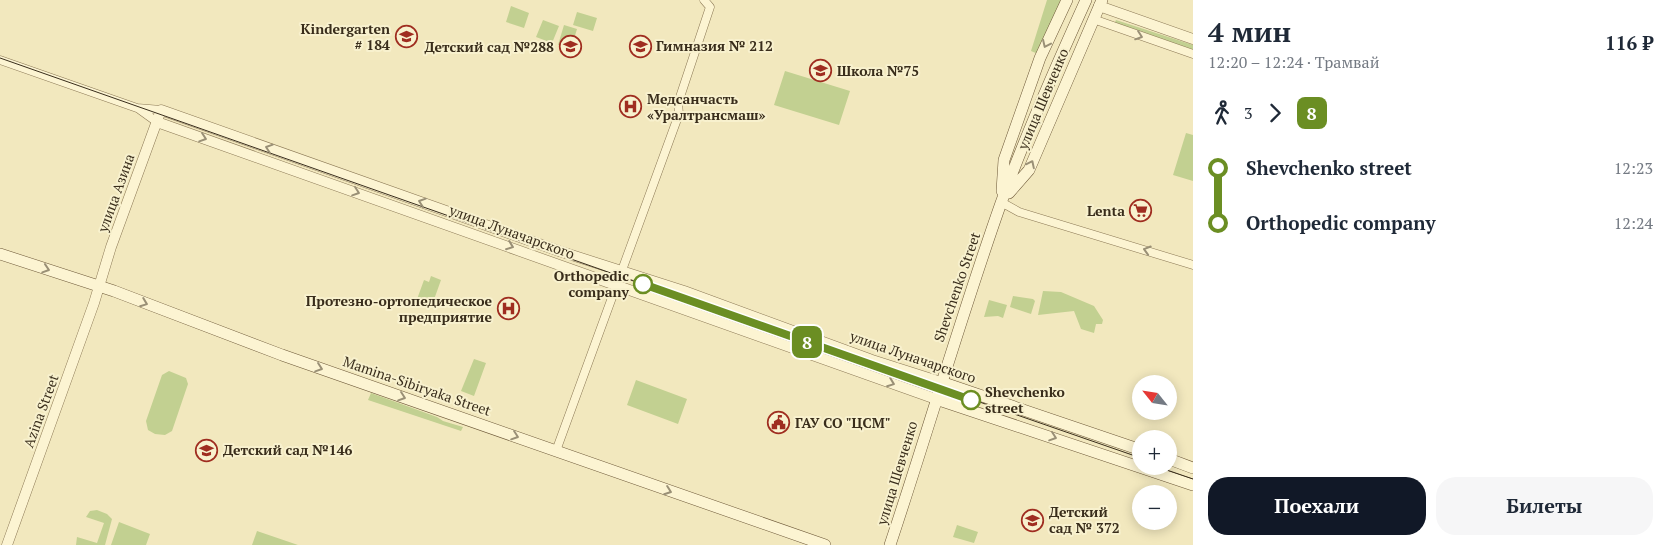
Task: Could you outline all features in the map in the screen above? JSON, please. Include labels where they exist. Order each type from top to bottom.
[{"type":"main road","name":"улица Шевченко","points":[[1001,202],[1004,160],[1040,58],[1066,0]]},
{"type":"main road","name":"улица Шевченко","points":[[1001,202],[1054,69],[1086,0]]},
{"type":"main road","name":"улица Шевченко","points":[[1001,202],[1029,170],[1100,3]]},
{"type":"main road","name":"Shevchenko Street","points":[[941,382],[1001,202]]},
{"type":"main road","name":"Mamina-Sibiryaka Street","points":[[0,254],[98,286],[282,355],[825,545]]},
{"type":"main road","name":"улица Шевченко","points":[[890,545],[941,382]]},
{"type":"main road","name":"улица Луначарского","points":[[941,382],[1132,447]]},
{"type":"main road","name":"улица Луначарского","points":[[936,398],[1193,485]]},
{"type":"main road","points":[[1177,463],[1193,468]]},
{"type":"street","points":[[556,451],[679,114],[678,103],[710,7],[704,0]]},
{"type":"street","points":[[1100,3],[1193,39]]},
{"type":"street","points":[[1093,19],[1193,54]]},
{"type":"street","name":"улица Луначарского","points":[[0,60],[137,108],[161,110],[559,251],[684,291],[872,360],[941,382]]},
{"type":"street","name":"улица Луначарского","points":[[137,108],[157,122],[936,398]]},
{"type":"street","name":"улица Азина","points":[[98,286],[161,110]]},
{"type":"street","points":[[1001,202],[1019,212],[1193,265]]},
{"type":"street","name":"Azina Street","points":[[7,545],[98,286]]},
{"type":"green space","points":[[1047,0],[1062,0],[1038,54],[1031,51]]},
{"type":"green space","points":[[511,6],[529,13],[524,28],[506,22]]},
{"type":"green space","points":[[577,12],[597,18],[593,31],[573,25]]},
{"type":"green space","points":[[543,20],[559,26],[552,43],[536,37]]},
{"type":"green space","points":[[1116,20],[1193,45],[1193,51],[1114,24]]},
{"type":"green space","points":[[564,25],[577,29],[571,49],[558,45]]},
{"type":"green space","points":[[785,71],[850,91],[839,125],[774,105]]},
{"type":"green space","points":[[1186,133],[1193,135],[1193,181],[1173,175]]},
{"type":"green space","points":[[431,276],[441,280],[431,308],[416,302],[424,280],[429,282]]},
{"type":"green space","points":[[1043,291],[1061,292],[1094,306],[1103,320],[1102,324],[1096,324],[1094,333],[1081,329],[1074,311],[1038,315]]},
{"type":"green space","points":[[1013,296],[1033,299],[1035,301],[1031,314],[1010,307]]},
{"type":"green space","points":[[989,300],[1007,305],[1003,318],[998,316],[984,317]]},
{"type":"green space","points":[[474,359],[486,363],[474,396],[461,391]]},
{"type":"green space","points":[[169,371],[186,378],[188,384],[172,431],[165,435],[155,434],[148,430],[146,421],[162,375]]},
{"type":"green space","points":[[636,380],[687,399],[678,424],[627,405]]},
{"type":"green space","points":[[371,393],[463,427],[461,431],[368,400]]},
{"type":"green space","points":[[97,510],[107,514],[112,519],[105,545],[76,545],[77,537],[97,543],[104,523],[86,517],[90,511]]},
{"type":"green space","points":[[119,522],[150,534],[146,545],[111,545]]},
{"type":"green space","points":[[957,525],[978,532],[974,543],[953,537]]},
{"type":"green space","points":[[257,531],[298,545],[252,545]]},
{"type":"tram line","points":[[0,58],[1132,455]]},
{"type":"tram line","name":"8","points":[[643,284],[971,400]]},
{"type":"tram line","points":[[1177,474],[1193,479]]},
{"type":"place","name":"Kindergarten # 184","points":[[406,37]]},
{"type":"place","name":"Гимназия № 212","points":[[640,46]]},
{"type":"place","name":"Детский сад №288","points":[[570,47]]},
{"type":"place","name":"Школа №75","points":[[821,71]]},
{"type":"place","name":"Медсанчасть «Уралтрансмаш»","points":[[631,107]]},
{"type":"place","name":"Lenta","points":[[1141,211]]},
{"type":"place","name":"Orthopedic company","points":[[643,284]]},
{"type":"place","name":"Протезно-ортопедическое предприятие","points":[[508,309]]},
{"type":"place","name":"Shevchenko street","points":[[971,400]]},
{"type":"place","name":"ГАУ СО \"ЦСМ\"","points":[[779,423]]},
{"type":"place","name":"Детский сад №146","points":[[207,450]]},
{"type":"place","name":"Детский сад № 372","points":[[1033,520]]}]
